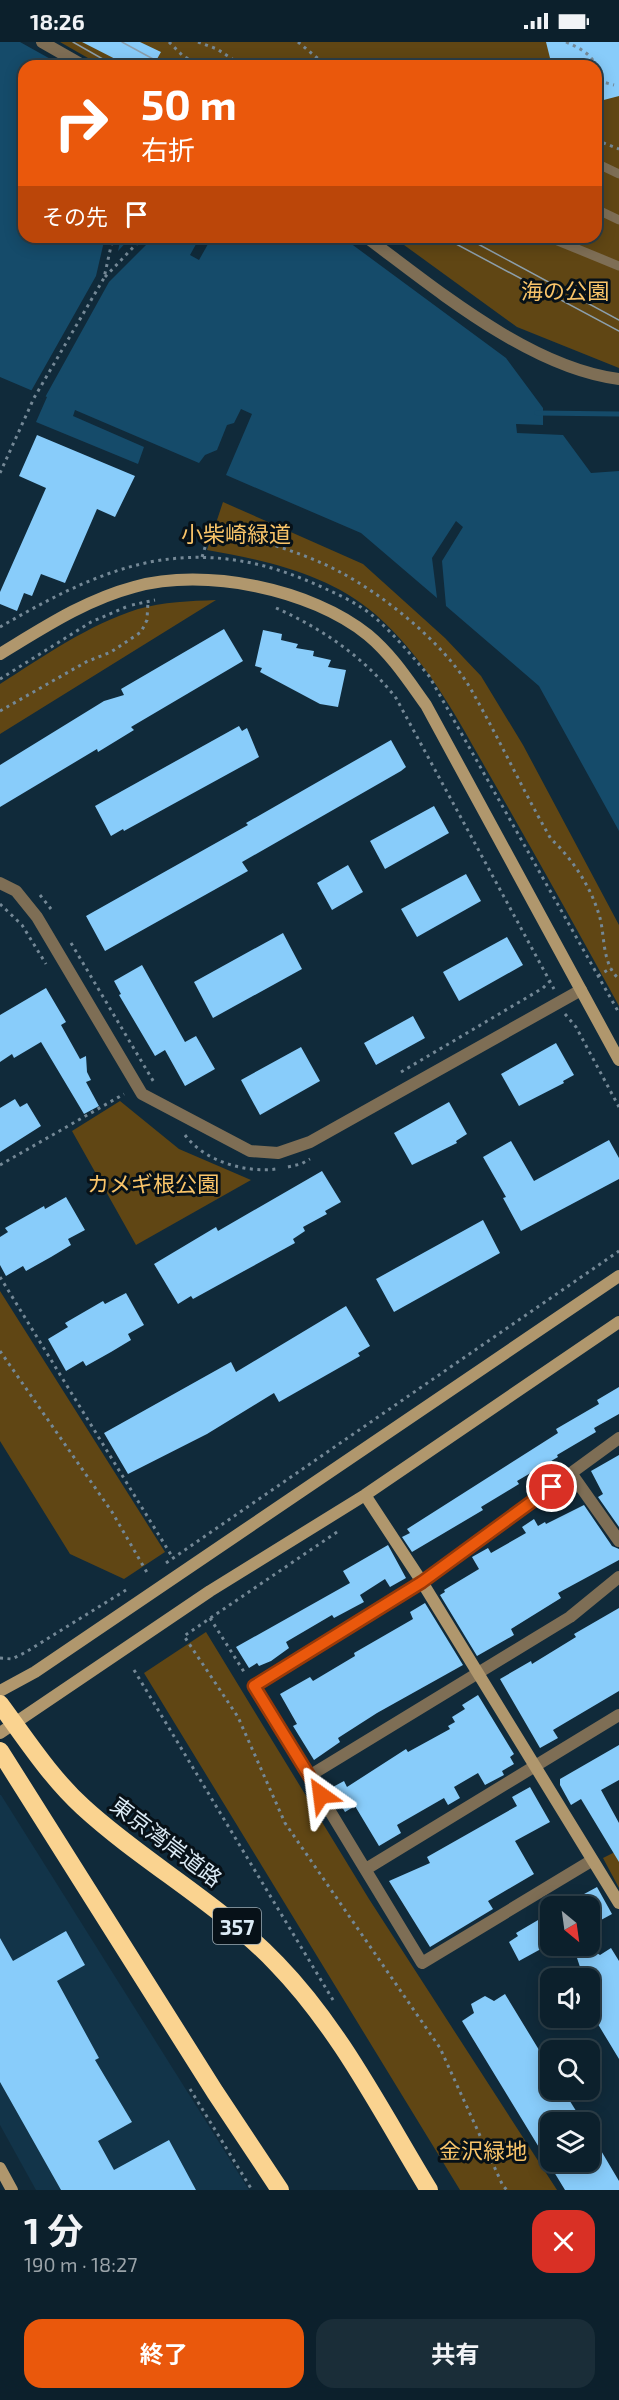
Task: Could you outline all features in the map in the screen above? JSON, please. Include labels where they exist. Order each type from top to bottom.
[{"type":"highway","name":"東京湾岸道路","points":[[0,1704],[7,1728],[82,1807],[211,1904],[243,1931],[299,1987],[349,2058],[429,2190]]},
{"type":"highway","points":[[0,1751],[215,2092],[280,2190]]},
{"type":"street","points":[[42,42],[74,60]]},
{"type":"street","points":[[374,243],[508,338],[567,365],[619,379]]},
{"type":"street","points":[[0,654],[65,614],[110,595],[136,586],[182,580],[228,580],[278,592],[344,618],[394,660],[426,705],[619,1060]]},
{"type":"street","points":[[0,883],[16,891],[37,917],[142,1094],[250,1151],[278,1153],[310,1142],[581,990]]},
{"type":"street","points":[[0,1691],[35,1672],[619,1276]]},
{"type":"street","points":[[7,1728],[210,1591],[365,1495],[619,1322]]},
{"type":"street","points":[[591,1861],[422,1963],[254,1686],[422,1582],[619,1438]]},
{"type":"street","points":[[571,1473],[619,1541]]},
{"type":"street","points":[[365,1495],[422,1582],[619,1904]]},
{"type":"street","points":[[309,1776],[570,1617],[619,1577]]},
{"type":"street","points":[[366,1869],[619,1715]]},
{"type":"street","points":[[0,2168],[12,2190]]},
{"type":"lane","points":[[602,166],[619,174]]},
{"type":"lane","points":[[602,212],[619,220]]},
{"type":"lane","points":[[563,243],[619,266]]},
{"type":"path","points":[[169,42],[191,60]]},
{"type":"path","points":[[198,42],[233,60]]},
{"type":"path","points":[[298,42],[320,60]]},
{"type":"path","points":[[566,42],[586,51],[593,60]]},
{"type":"path","points":[[602,79],[603,82],[614,85]]},
{"type":"path","points":[[602,142],[619,149]]},
{"type":"path","points":[[104,278],[112,243]]},
{"type":"path","points":[[0,473],[34,398],[104,278],[137,243]]},
{"type":"path","points":[[0,627],[83,583],[150,562],[202,557],[253,561],[297,575],[372,615],[405,647],[429,676],[619,1014]]},
{"type":"path","points":[[0,679],[91,622],[128,606],[158,599]]},
{"type":"path","points":[[0,711],[86,662],[111,652],[141,632],[147,620],[148,601]]},
{"type":"path","points":[[266,606],[278,608],[333,638],[368,666],[388,689],[550,981],[543,988],[393,1077]]},
{"type":"path","points":[[39,894],[53,912]]},
{"type":"path","points":[[0,904],[22,925],[46,965]]},
{"type":"path","points":[[70,941],[156,1085]]},
{"type":"path","points":[[598,976],[611,969]]},
{"type":"path","points":[[566,1017],[576,1027],[619,1107]]},
{"type":"path","points":[[118,1084],[127,1103]]},
{"type":"path","points":[[0,1165],[124,1094]]},
{"type":"path","points":[[180,1128],[194,1147],[240,1168],[257,1171],[293,1166],[317,1155]]},
{"type":"path","points":[[0,1277],[173,1558],[619,1251]]},
{"type":"path","points":[[0,1351],[112,1512],[149,1576],[140,1582]]},
{"type":"path","points":[[0,1658],[12,1659],[26,1652],[130,1588]]},
{"type":"path","points":[[254,1686],[210,1618],[184,1636],[238,1717],[285,1823],[440,2048],[503,2186],[507,2190]]},
{"type":"path","points":[[134,1670],[336,2005]]},
{"type":"shaded area","points":[[0,42],[20,42],[52,60],[18,60],[18,243],[197,243],[190,255],[199,260],[209,243],[350,243],[506,358],[543,408],[543,425],[516,424],[517,433],[563,435],[591,473],[619,471],[619,831],[539,686],[446,606],[442,561],[463,527],[456,521],[432,558],[437,598],[361,533],[226,475],[252,414],[241,409],[234,423],[227,425],[217,450],[205,455],[199,463],[75,410],[73,416],[144,447],[138,464],[36,422],[47,397],[0,377]]},
{"type":"shaded area","points":[[0,1795],[249,2190],[36,2190],[0,2125]]},
{"type":"green space","name":"海の公園","points":[[60,42],[619,42],[619,368],[517,327],[401,243],[602,243],[602,60],[92,60]]},
{"type":"green space","name":"小柴崎緑道","points":[[223,502],[363,564],[445,638],[481,676],[523,745],[619,925],[619,1006],[457,718],[412,653],[375,614],[338,589],[274,564],[207,550]]},
{"type":"green space","name":"小柴崎緑道","points":[[216,600],[0,734],[0,684],[50,652],[84,632],[138,609],[167,603]]},
{"type":"green space","name":"カメギ根公園","points":[[120,1101],[179,1149],[251,1180],[136,1245],[72,1131]]},
{"type":"green space","points":[[0,1291],[165,1552],[124,1579],[70,1554],[0,1441]]},
{"type":"green space","name":"金沢緑地","points":[[206,1632],[369,1899],[540,2164],[540,2172],[545,2172],[557,2190],[460,2190],[144,1673]]},
{"type":"green space","points":[[619,1850],[619,1888],[603,1858]]},
{"type":"pier","points":[[104,243],[120,243],[118,251],[125,243],[148,243],[109,282],[38,410],[43,399],[30,393],[96,276]]},
{"type":"building","points":[[82,42],[140,42],[161,52],[156,60],[117,60]]},
{"type":"building","points":[[546,42],[619,42],[619,96],[602,100],[602,60],[550,60]]},
{"type":"building","points":[[37,435],[135,476],[115,517],[97,509],[65,583],[41,574],[32,596],[24,593],[17,611],[0,604],[0,592],[46,488],[19,476]]},
{"type":"building","points":[[224,629],[243,661],[131,727],[134,730],[98,752],[97,749],[0,807],[0,765],[104,701],[124,695],[121,689]]},
{"type":"building","points":[[263,630],[282,634],[281,640],[298,644],[296,648],[314,651],[313,656],[331,660],[328,667],[346,670],[338,707],[320,704],[260,672],[262,668],[255,666]]},
{"type":"building","points":[[239,726],[242,731],[247,728],[259,757],[111,836],[95,806]]},
{"type":"building","points":[[391,740],[406,767],[401,771],[242,862],[248,871],[105,951],[86,916],[248,825],[246,823]]},
{"type":"building","points":[[434,806],[449,833],[385,869],[370,841]]},
{"type":"building","points":[[348,865],[363,892],[332,910],[317,883]]},
{"type":"building","points":[[466,874],[481,901],[417,937],[401,909]]},
{"type":"building","points":[[283,933],[302,969],[213,1018],[194,982]]},
{"type":"building","points":[[507,937],[523,965],[459,1001],[443,972]]},
{"type":"building","points":[[142,965],[185,1042],[196,1036],[215,1069],[185,1086],[165,1050],[155,1056],[119,995],[121,994],[114,981]]},
{"type":"building","points":[[46,988],[66,1022],[61,1025],[80,1059],[86,1056],[87,1072],[91,1080],[86,1082],[99,1106],[84,1114],[41,1042],[14,1058],[12,1054],[0,1062],[0,1015]]},
{"type":"building","points":[[413,1016],[425,1038],[376,1065],[364,1043]]},
{"type":"building","points":[[556,1043],[574,1075],[563,1081],[564,1083],[519,1106],[501,1074]]},
{"type":"building","points":[[301,1047],[320,1081],[260,1115],[241,1080]]},
{"type":"building","points":[[15,1099],[20,1107],[27,1103],[41,1126],[0,1152],[0,1108]]},
{"type":"building","points":[[449,1102],[467,1134],[456,1141],[457,1143],[412,1165],[394,1133]]},
{"type":"building","points":[[609,1140],[619,1158],[619,1179],[521,1231],[503,1198],[506,1197],[483,1157],[511,1141],[534,1181]]},
{"type":"building","points":[[322,1171],[341,1202],[325,1211],[327,1214],[303,1227],[305,1231],[293,1239],[295,1243],[193,1299],[191,1296],[178,1304],[154,1264],[216,1227],[218,1231]]},
{"type":"building","points":[[66,1197],[85,1230],[68,1239],[71,1245],[51,1257],[26,1271],[23,1266],[6,1276],[0,1265],[0,1237],[8,1232],[5,1228],[44,1206],[45,1209]]},
{"type":"building","points":[[483,1220],[500,1253],[394,1312],[376,1279]]},
{"type":"building","points":[[126,1293],[144,1325],[128,1334],[131,1340],[111,1352],[86,1366],[83,1361],[66,1371],[48,1339],[68,1327],[65,1323],[103,1301],[105,1304]]},
{"type":"building","points":[[346,1306],[370,1346],[358,1353],[360,1356],[279,1402],[274,1393],[207,1434],[128,1474],[104,1433],[231,1362],[236,1372]]},
{"type":"building","points":[[619,1387],[619,1414],[594,1428],[596,1432],[557,1455],[558,1457],[517,1481],[519,1484],[481,1507],[483,1510],[412,1552],[402,1537],[410,1533],[407,1529],[558,1433],[556,1429],[599,1404],[597,1400]]},
{"type":"building","points":[[619,1455],[619,1527],[598,1497],[603,1494],[591,1471]]},
{"type":"building","points":[[584,1505],[612,1546],[619,1549],[619,1560],[558,1593],[561,1598],[511,1629],[514,1635],[477,1656],[440,1595],[445,1592],[444,1590],[479,1569],[472,1557],[488,1548],[491,1553],[526,1533],[522,1527],[534,1519],[538,1526],[545,1522],[546,1524]]},
{"type":"building","points":[[388,1545],[406,1578],[390,1587],[385,1579],[360,1595],[364,1602],[334,1618],[332,1615],[286,1642],[289,1648],[271,1661],[259,1666],[257,1663],[249,1668],[236,1647],[350,1583],[343,1571]]},
{"type":"building","points":[[425,1603],[463,1665],[377,1713],[338,1738],[340,1742],[314,1760],[293,1726],[297,1724],[280,1694],[310,1677],[313,1681],[355,1656],[354,1653],[413,1619],[410,1612]]},
{"type":"building","points":[[619,1608],[619,1691],[553,1730],[558,1738],[540,1748],[500,1679],[531,1661],[532,1664],[576,1637],[574,1634]]},
{"type":"building","points":[[478,1695],[514,1754],[510,1757],[514,1764],[502,1771],[504,1775],[485,1785],[478,1773],[454,1787],[460,1798],[448,1805],[444,1798],[397,1825],[401,1833],[379,1846],[355,1806],[345,1812],[331,1788],[344,1781],[347,1787],[406,1749],[408,1752],[450,1729],[448,1726],[455,1722],[452,1717],[465,1709],[462,1705]]},
{"type":"building","points":[[619,1745],[619,1780],[601,1790],[619,1823],[619,1862],[581,1799],[571,1805],[560,1785],[560,1779]]},
{"type":"building","points":[[530,1787],[550,1822],[515,1841],[534,1874],[488,1901],[493,1909],[430,1947],[389,1881],[430,1863],[427,1857],[517,1806],[512,1797]]},
{"type":"building","points":[[597,1887],[612,1914],[600,1921],[600,1896],[580,1896]]},
{"type":"building","points":[[540,1919],[540,1949],[519,1961],[509,1942],[518,1936],[516,1933]]},
{"type":"building","points":[[66,1931],[85,1965],[57,1981],[99,2058],[95,2060],[132,2122],[98,2141],[114,2170],[169,2140],[196,2190],[61,2190],[0,2082],[0,1938],[13,1961]]},
{"type":"building","points":[[611,1948],[619,1961],[619,2059],[600,2028],[600,1968],[578,1968],[577,1958],[580,1956],[600,1955]]},
{"type":"building","points":[[505,1994],[540,2052],[540,2100],[569,2100],[577,2112],[540,2112],[540,2149],[462,2021],[474,2013],[471,2004],[485,1996],[494,2001]]},
{"type":"building","points":[[600,2149],[619,2181],[619,2190],[565,2190],[554,2172],[600,2172]]},
{"type":"waterway","points":[[537,413],[619,414]]},
{"type":"tram line","points":[[73,42],[104,60]]},
{"type":"tram line","points":[[122,42],[155,60]]},
{"type":"tram line","points":[[454,243],[619,331]]},
{"type":"tram line","points":[[476,243],[619,320]]},
{"type":"route","points":[[321,1795],[254,1686],[422,1582],[552,1487]]}]
